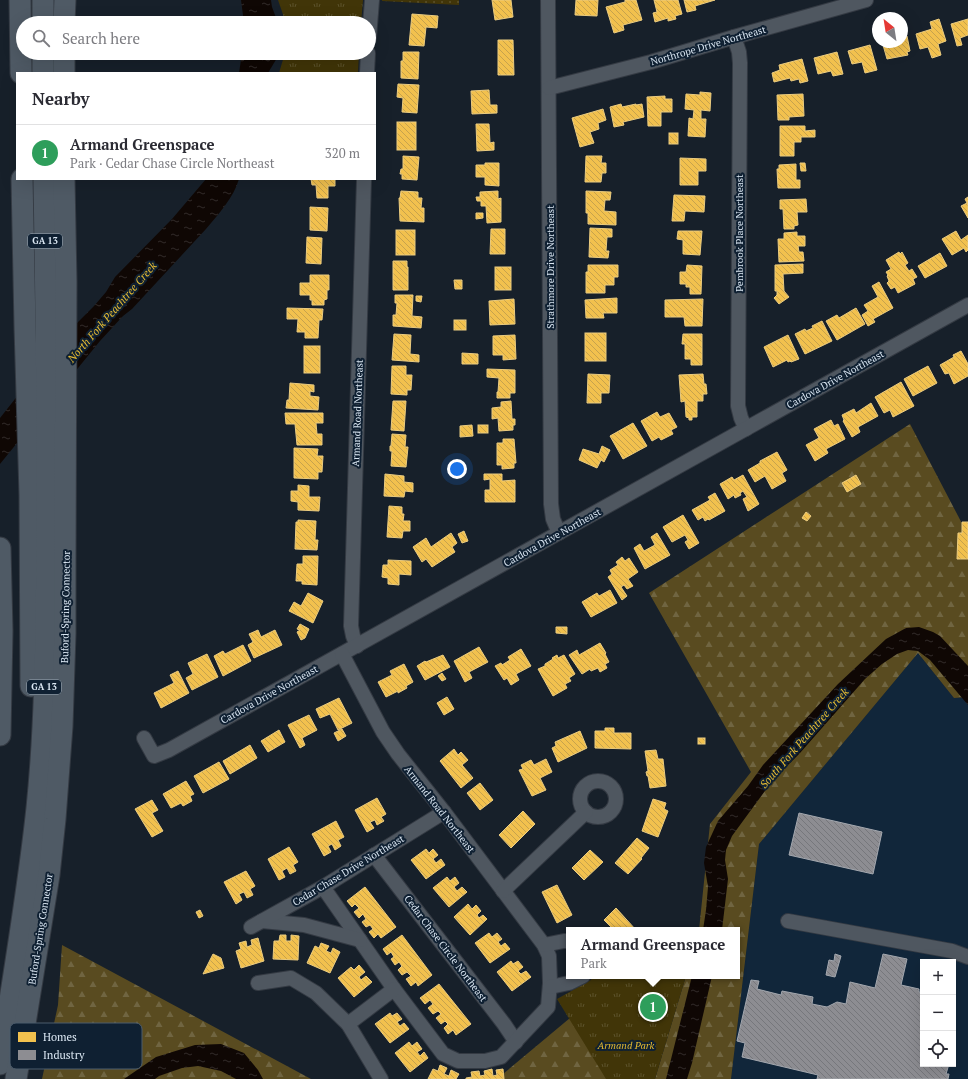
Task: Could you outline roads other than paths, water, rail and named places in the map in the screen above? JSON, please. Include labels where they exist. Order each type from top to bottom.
[{"type":"highway","points":[[43,0],[43,16]]},
{"type":"highway","points":[[64,16],[65,0]]},
{"type":"highway","points":[[20,5],[20,16]]},
{"type":"highway","points":[[21,60],[21,72]]},
{"type":"highway","points":[[43,60],[44,72]]},
{"type":"highway","points":[[64,60],[64,72]]},
{"type":"highway","points":[[22,180],[30,495],[30,738],[26,896]]},
{"type":"highway","name":"Buford-Spring Connector","points":[[0,1064],[26,896],[37,807],[43,721],[47,631],[44,180]]},
{"type":"highway","name":"Buford-Spring Connector","points":[[25,1023],[49,875],[62,726],[65,642],[66,454],[66,282],[64,180]]},
{"type":"highway","points":[[0,548],[2,639],[0,735]]},
{"type":"highway","name":"Buford-Spring Connector","points":[[16,1079],[18,1069]]},
{"type":"street","points":[[371,16],[372,0]]},
{"type":"street","name":"Strathmore Drive Northeast","points":[[548,0],[551,504],[553,519],[559,533]]},
{"type":"street","name":"Northrope Drive Northeast","points":[[549,88],[651,62],[866,0]]},
{"type":"street","name":"Pembrook Place Northeast","points":[[734,37],[740,63],[738,406],[746,429]]},
{"type":"street","points":[[367,72],[368,60]]},
{"type":"street","name":"Armand Road Northeast","points":[[357,646],[353,636],[352,626],[364,180]]},
{"type":"street","name":"Cardova Drive Northeast","points":[[144,738],[154,756],[169,750],[968,305]]},
{"type":"street","name":"Armand Road Northeast","points":[[342,654],[383,732],[398,754],[444,812],[547,951]]},
{"type":"street","name":"Cedar Chase Drive Northeast","points":[[360,940],[304,925],[256,924],[323,887],[444,812]]},
{"type":"street","points":[[503,891],[586,812]]},
{"type":"street","name":"Cedar Chase Circle Northeast","points":[[374,855],[504,1024],[516,1042]]},
{"type":"street","points":[[323,887],[394,989],[443,1054],[458,1061],[485,1061],[501,1057],[548,1007],[550,987],[547,951],[566,941]]},
{"type":"street","points":[[788,922],[952,951],[968,957]]},
{"type":"street","points":[[258,983],[291,978],[316,993],[348,1024],[381,1079]]},
{"type":"street","points":[[550,987],[569,983],[577,979]]},
{"type":"street","points":[[348,1024],[394,989]]},
{"type":"water","points":[[241,0],[271,0],[275,16],[243,16]]},
{"type":"water","points":[[241,60],[276,60],[269,72],[239,72]]},
{"type":"water","name":"North Fork Peachtree Creek","points":[[205,180],[239,180],[230,199],[216,218],[132,309],[123,316],[100,341],[0,464],[0,418],[60,342],[106,292],[115,277],[172,219]]},
{"type":"water","name":"South Fork Peachtree Creek","points":[[919,627],[940,636],[968,666],[968,705],[930,660],[918,651],[908,650],[897,654],[882,664],[865,679],[800,753],[773,780],[732,836],[726,850],[725,860],[728,879],[722,927],[703,927],[708,887],[704,863],[706,847],[718,821],[748,786],[763,765],[838,684],[886,639],[906,628]]},
{"type":"water","points":[[691,979],[711,979],[687,1079],[666,1079]]},
{"type":"water","points":[[221,1044],[244,1053],[258,1070],[263,1079],[236,1079],[221,1071],[198,1066],[182,1068],[159,1076],[155,1079],[124,1079],[139,1069],[142,1069],[142,1067],[156,1057],[195,1045]]},
{"type":"place","name":"Armand Greenspace","points":[[653,1007]]},
{"type":"park label","name":"Armand Park","points":[[626,1045]]}]
